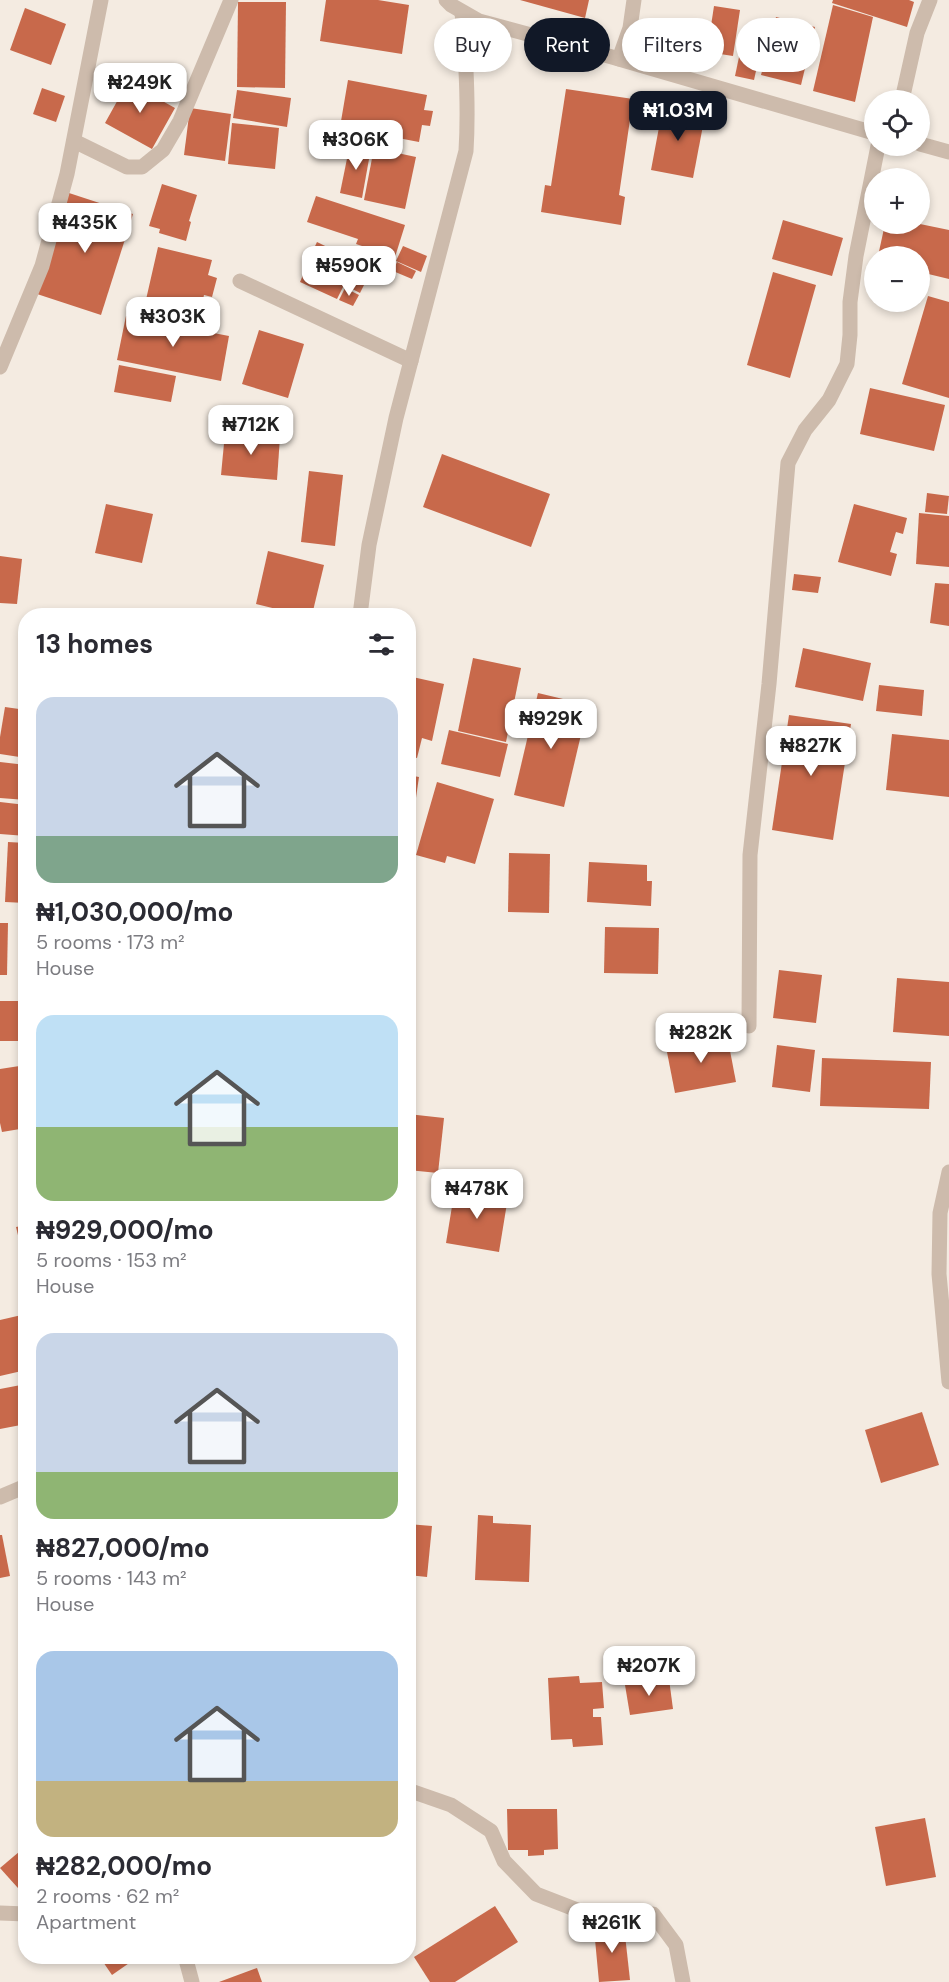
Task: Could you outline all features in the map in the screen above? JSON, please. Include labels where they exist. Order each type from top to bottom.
[{"type":"street","points":[[0,367],[42,266],[67,174],[101,0]]},
{"type":"street","points":[[74,141],[127,167],[142,167],[163,150],[180,120],[231,0]]},
{"type":"street","points":[[446,0],[478,21],[864,130]]},
{"type":"street","points":[[619,59],[630,28],[634,0]]},
{"type":"street","points":[[904,90],[916,33],[930,0]]},
{"type":"street","points":[[361,608],[369,545],[396,418],[466,151],[468,96],[462,12]]},
{"type":"street","points":[[930,147],[949,152]]},
{"type":"street","points":[[750,1026],[750,855],[769,684],[788,464],[804,430],[829,400],[847,364],[850,302],[876,156]]},
{"type":"street","points":[[240,281],[411,361]]},
{"type":"street","points":[[949,1173],[940,1213],[949,1382]]},
{"type":"street","points":[[0,1497],[18,1489]]},
{"type":"street","points":[[416,1793],[451,1805],[491,1831],[504,1861],[536,1894],[585,1913],[652,1914],[676,1945],[683,1982]]},
{"type":"street","points":[[0,1913],[18,1914]]},
{"type":"street","points":[[187,1964],[192,1982]]},
{"type":"building","points":[[326,0],[378,0],[409,5],[402,54],[320,41]]},
{"type":"building","points":[[520,0],[589,0],[585,18]]},
{"type":"building","points":[[833,0],[909,0],[914,2],[907,27],[832,3]]},
{"type":"building","points":[[238,2],[286,2],[285,88],[237,87]]},
{"type":"building","points":[[833,5],[873,17],[855,102],[813,91],[817,72],[820,72],[820,61]]},
{"type":"building","points":[[714,6],[740,10],[739,18],[736,18],[733,56],[724,55],[724,18],[712,18]]},
{"type":"building","points":[[25,8],[66,24],[51,65],[10,50]]},
{"type":"building","points":[[736,71],[756,72],[754,80],[735,76]]},
{"type":"building","points":[[762,72],[804,72],[801,85],[761,75]]},
{"type":"building","points":[[130,78],[150,89],[148,93],[175,108],[152,149],[105,123]]},
{"type":"building","points":[[348,80],[427,95],[424,110],[433,111],[430,126],[422,125],[419,142],[340,127]]},
{"type":"building","points":[[42,88],[65,96],[56,122],[33,114]]},
{"type":"building","points":[[566,89],[633,99],[619,195],[625,197],[621,225],[541,212],[545,185],[551,186]]},
{"type":"building","points":[[237,90],[291,98],[287,127],[233,118]]},
{"type":"building","points":[[663,106],[705,115],[693,178],[651,170]]},
{"type":"building","points":[[190,108],[231,114],[225,161],[184,155]]},
{"type":"building","points":[[232,123],[279,128],[275,169],[228,164]]},
{"type":"building","points":[[350,144],[371,148],[362,198],[340,193]]},
{"type":"building","points":[[374,148],[416,157],[405,209],[364,200]]},
{"type":"building","points":[[162,184],[197,195],[186,241],[159,233],[160,229],[149,226]]},
{"type":"building","points":[[69,193],[133,214],[101,315],[37,294]]},
{"type":"building","points":[[316,196],[405,225],[395,257],[356,244],[358,239],[307,222]]},
{"type":"building","points":[[783,220],[843,238],[832,276],[772,259]]},
{"type":"building","points":[[930,226],[949,230],[949,279],[930,274],[930,246],[880,246],[883,234],[930,234]]},
{"type":"building","points":[[317,242],[372,269],[360,293],[306,265]]},
{"type":"building","points":[[403,246],[427,256],[421,272],[396,261]]},
{"type":"building","points":[[158,247],[212,260],[208,275],[217,278],[212,297],[204,295],[199,317],[145,304]]},
{"type":"building","points":[[397,262],[416,271],[412,279],[393,271]]},
{"type":"building","points":[[306,268],[344,285],[337,299],[300,282]]},
{"type":"building","points":[[773,272],[816,285],[790,378],[747,365]]},
{"type":"building","points":[[345,288],[359,295],[353,306],[339,300]]},
{"type":"building","points":[[930,297],[949,302],[949,398],[902,384],[923,312],[930,312]]},
{"type":"building","points":[[126,316],[229,336],[221,381],[117,360]]},
{"type":"building","points":[[259,330],[304,344],[288,398],[242,384]]},
{"type":"building","points":[[119,365],[176,376],[171,402],[114,392]]},
{"type":"building","points":[[870,388],[945,405],[934,451],[860,434]]},
{"type":"building","points":[[225,433],[280,437],[277,480],[221,475]]},
{"type":"building","points":[[442,454],[550,494],[531,547],[423,507]]},
{"type":"building","points":[[309,471],[343,475],[335,546],[301,542]]},
{"type":"building","points":[[927,493],[949,496],[947,514],[925,512]]},
{"type":"building","points":[[106,504],[153,514],[142,563],[95,553]]},
{"type":"building","points":[[854,504],[907,518],[903,534],[896,532],[890,552],[897,554],[891,576],[838,562]]},
{"type":"building","points":[[919,513],[949,516],[949,567],[916,564]]},
{"type":"building","points":[[268,551],[324,565],[314,608],[272,608],[256,604]]},
{"type":"building","points":[[0,556],[22,559],[17,604],[0,603]]},
{"type":"building","points":[[794,574],[821,577],[818,593],[792,590]]},
{"type":"building","points":[[935,583],[949,584],[949,626],[930,623]]},
{"type":"building","points":[[803,648],[871,663],[863,701],[795,687]]},
{"type":"building","points":[[473,658],[521,668],[506,742],[458,731]]},
{"type":"building","points":[[416,678],[444,684],[432,741],[422,738],[417,758]]},
{"type":"building","points":[[879,685],[924,690],[922,716],[876,711]]},
{"type":"building","points":[[538,693],[588,705],[564,807],[514,795]]},
{"type":"building","points":[[5,707],[18,709],[18,757],[0,754]]},
{"type":"building","points":[[789,715],[851,724],[833,840],[772,830]]},
{"type":"building","points":[[449,730],[508,744],[500,777],[441,764]]},
{"type":"building","points":[[892,734],[949,740],[949,797],[886,790]]},
{"type":"building","points":[[0,762],[18,764],[18,799],[0,798]]},
{"type":"building","points":[[416,776],[419,777],[416,798]]},
{"type":"building","points":[[437,782],[494,799],[475,864],[447,856],[445,863],[416,855]]},
{"type":"building","points":[[0,802],[18,804],[18,835],[0,834]]},
{"type":"building","points":[[8,842],[18,843],[18,903],[5,902]]},
{"type":"building","points":[[509,853],[550,854],[549,913],[508,912]]},
{"type":"building","points":[[589,862],[647,865],[647,881],[652,881],[651,906],[587,902]]},
{"type":"building","points":[[0,923],[8,923],[7,975],[0,975]]},
{"type":"building","points":[[605,927],[659,928],[658,974],[604,973]]},
{"type":"building","points":[[779,970],[822,975],[816,1023],[773,1018]]},
{"type":"building","points":[[897,978],[949,982],[949,1036],[893,1032]]},
{"type":"building","points":[[0,1001],[18,1001],[18,1041],[0,1041]]},
{"type":"building","points":[[727,1035],[736,1082],[675,1093],[666,1047]]},
{"type":"building","points":[[777,1045],[815,1050],[810,1092],[772,1087]]},
{"type":"building","points":[[822,1058],[931,1062],[929,1109],[820,1106]]},
{"type":"building","points":[[18,1066],[18,1129],[2,1132],[0,1123],[0,1069]]},
{"type":"building","points":[[416,1115],[444,1118],[438,1173],[416,1171]]},
{"type":"building","points":[[455,1188],[508,1197],[499,1252],[446,1243]]},
{"type":"building","points":[[18,1316],[18,1372],[0,1376],[0,1320]]},
{"type":"building","points":[[18,1386],[18,1426],[0,1429],[0,1389]]},
{"type":"building","points":[[922,1412],[939,1465],[881,1483],[865,1430]]},
{"type":"building","points":[[478,1515],[493,1516],[493,1523],[531,1525],[529,1582],[475,1580]]},
{"type":"building","points":[[416,1525],[432,1526],[427,1577],[416,1576]]},
{"type":"building","points":[[0,1535],[2,1535],[10,1576],[0,1578]]},
{"type":"building","points":[[579,1676],[580,1683],[602,1682],[604,1708],[593,1709],[593,1717],[601,1717],[603,1745],[573,1747],[572,1739],[551,1740],[548,1678]]},
{"type":"building","points":[[669,1679],[673,1709],[630,1715],[625,1685]]},
{"type":"building","points":[[507,1809],[557,1809],[558,1849],[544,1850],[544,1855],[528,1856],[528,1850],[508,1850]]},
{"type":"building","points":[[925,1818],[936,1877],[886,1886],[875,1827]]},
{"type":"building","points":[[18,1853],[18,1888],[0,1868]]},
{"type":"building","points":[[495,1906],[518,1942],[455,1982],[430,1982],[416,1960],[416,1956]]},
{"type":"building","points":[[624,1926],[630,1980],[599,1982],[594,1929]]},
{"type":"building","points":[[104,1964],[128,1964],[112,1975]]},
{"type":"building","points":[[257,1968],[262,1982],[219,1982]]}]
